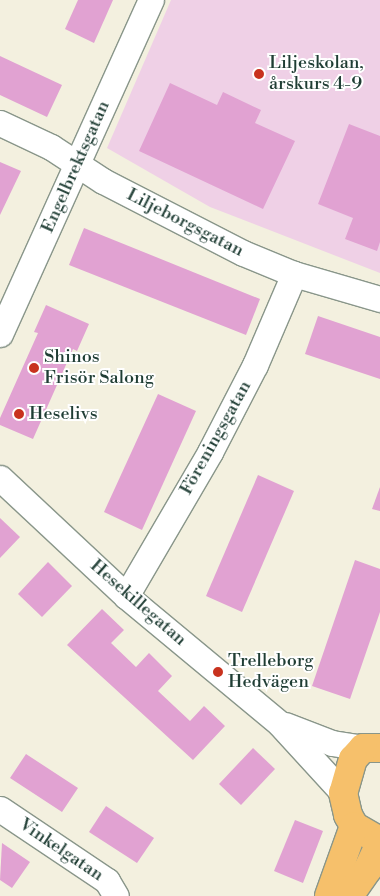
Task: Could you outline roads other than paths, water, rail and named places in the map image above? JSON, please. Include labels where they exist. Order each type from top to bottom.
[{"type":"main road","points":[[349,896],[380,842],[354,826],[348,815],[344,793],[349,769],[373,744]]},
{"type":"main road","points":[[330,896],[354,826]]},
{"type":"street","name":"Engelbrektsgatan","points":[[0,334],[151,0]]},
{"type":"street","name":"Liljeborgsgatan","points":[[0,123],[51,147],[103,181],[244,253],[294,274],[380,299]]},
{"type":"street","name":"Föreningsgatan","points":[[126,596],[255,365],[294,274]]},
{"type":"street","name":"Hesekillegatan","points":[[0,478],[126,596],[280,724],[344,793]]},
{"type":"street","name":"Hesekillegatan","points":[[280,724],[332,743],[373,744]]},
{"type":"street","name":"Vinkelgatan","points":[[0,810],[107,881],[116,896]]},
{"type":"place","name":"Liljeskolan, årskurs 4-9","points":[[259,74]]},
{"type":"place","name":"Shinos Frisör Salong","points":[[34,368]]},
{"type":"place","name":"Heselivs","points":[[19,414]]},
{"type":"place","name":"Trelleborg Hedvägen","points":[[218,672]]}]
